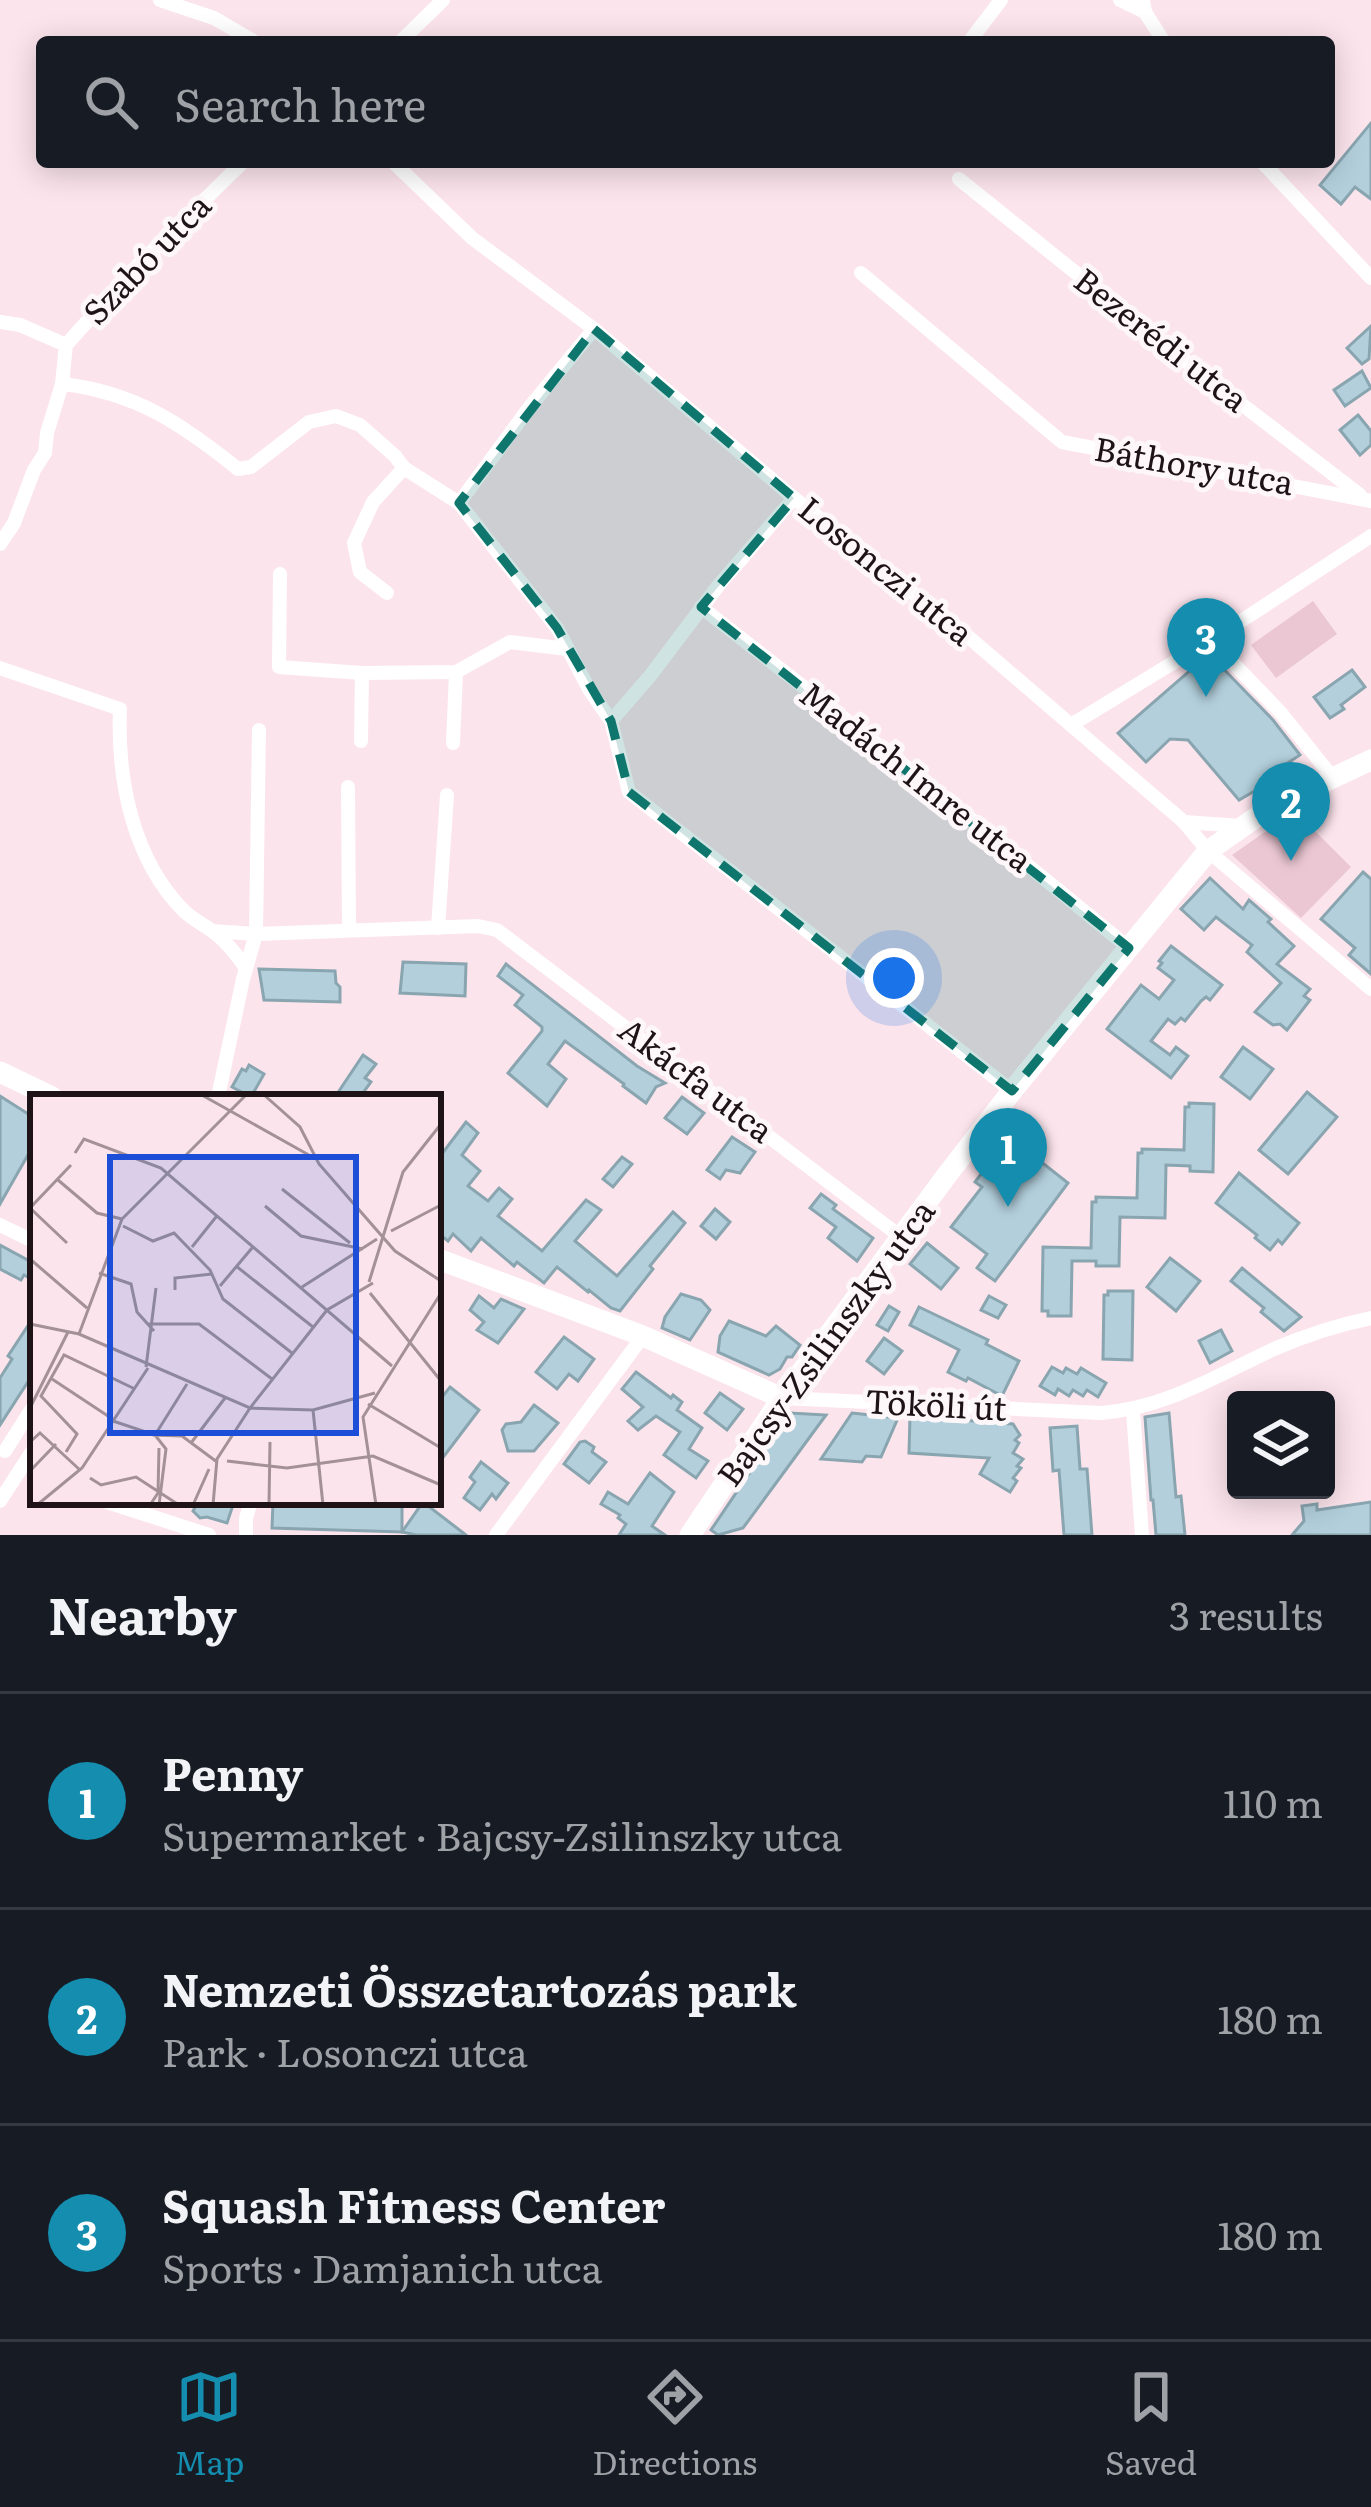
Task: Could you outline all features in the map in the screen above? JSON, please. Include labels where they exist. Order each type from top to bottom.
[{"type":"street","points":[[160,0],[214,18],[245,36]]},
{"type":"street","points":[[406,36],[443,0]]},
{"type":"street","points":[[974,36],[1001,0]]},
{"type":"street","points":[[1120,0],[1144,6],[1161,36]]},
{"type":"street","name":"Szabó utca","points":[[0,544],[45,453],[66,345],[138,265],[237,168]]},
{"type":"street","name":"Losonczi utca","points":[[399,168],[472,238],[594,329],[972,640],[1371,989]]},
{"type":"street","points":[[1268,168],[1371,278]]},
{"type":"street","name":"Bezerédi utca","points":[[959,179],[1368,500]]},
{"type":"street","name":"Báthory utca","points":[[861,273],[1061,442],[1368,500]]},
{"type":"street","points":[[0,322],[20,325],[66,345]]},
{"type":"street","points":[[459,503],[594,329]]},
{"type":"street","points":[[62,384],[92,387],[159,411],[238,469],[251,467],[309,422],[336,416],[359,425],[404,468],[459,503],[556,628],[611,721],[629,791],[1012,1090]]},
{"type":"street","points":[[387,593],[360,572],[354,542],[373,502],[404,468]]},
{"type":"street","points":[[611,721],[794,498]]},
{"type":"street","points":[[1071,725],[1371,536]]},
{"type":"street","points":[[280,574],[279,668],[456,672],[510,642],[568,649]]},
{"type":"street","name":"Madách Imre utca","points":[[701,607],[1129,948]]},
{"type":"street","points":[[1210,639],[1281,713],[1334,778]]},
{"type":"street","points":[[0,668],[120,710],[124,783],[148,861],[187,914],[230,946],[246,968]]},
{"type":"street","points":[[453,743],[456,672]]},
{"type":"street","points":[[362,673],[362,741]]},
{"type":"street","points":[[219,1094],[256,934],[260,730]]},
{"type":"street","name":"Bajcsy-Zsilinszky utca","points":[[690,1535],[782,1398],[901,1237],[1012,1090],[1129,948],[1241,826],[1371,760]]},
{"type":"street","points":[[348,787],[349,930]]},
{"type":"street","points":[[212,931],[438,928],[447,795]]},
{"type":"street","points":[[1184,822],[1241,826]]},
{"type":"street","name":"Akácfa utca","points":[[438,928],[488,926],[497,930],[901,1237]]},
{"type":"street","points":[[0,1072],[46,1094]]},
{"type":"street","points":[[0,1225],[30,1239]]},
{"type":"street","name":"Tököli út","points":[[441,1260],[644,1336],[782,1398],[1133,1411],[1194,1390],[1319,1330],[1371,1318]]},
{"type":"street","points":[[496,1535],[644,1336]]},
{"type":"street","points":[[0,1501],[27,1465],[2,1449],[30,1411]]},
{"type":"street","points":[[1133,1411],[1142,1535]]},
{"type":"street","points":[[116,1505],[209,1535]]},
{"type":"street","points":[[246,1535],[250,1505]]},
{"type":"highlighted area","points":[[594,329],[794,498],[701,607],[1129,948],[1012,1091],[629,792],[611,721],[557,628],[459,503]]},
{"type":"shaded area","points":[[1313,601],[1337,634],[1276,678],[1251,645]]},
{"type":"shaded area","points":[[1295,811],[1351,867],[1301,918],[1232,855]]},
{"type":"building","points":[[1371,123],[1371,199],[1355,187],[1341,204],[1320,185]]},
{"type":"building","points":[[1371,326],[1369,359],[1362,364],[1347,348]]},
{"type":"building","points":[[1362,371],[1371,388],[1345,406],[1334,390]]},
{"type":"building","points":[[1358,415],[1371,431],[1371,445],[1360,455],[1340,430]]},
{"type":"building","points":[[1209,654],[1300,755],[1266,777],[1270,782],[1239,800],[1188,740],[1170,739],[1146,762],[1118,733]]},
{"type":"building","points":[[1352,670],[1365,687],[1330,718],[1314,697]]},
{"type":"building","points":[[1363,872],[1371,879],[1371,974],[1349,955],[1355,948],[1321,919]]},
{"type":"building","points":[[1210,878],[1243,909],[1249,900],[1294,946],[1277,964],[1310,989],[1304,996],[1310,1000],[1287,1030],[1255,1012],[1281,983],[1247,952],[1252,945],[1216,917],[1204,930],[1181,909]]},
{"type":"building","points":[[1171,946],[1222,985],[1185,1021],[1181,1018],[1175,1024],[1168,1019],[1151,1041],[1170,1055],[1176,1047],[1188,1056],[1171,1078],[1107,1029],[1141,985],[1159,999],[1174,980],[1158,968]]},
{"type":"building","points":[[403,962],[466,964],[465,996],[400,993]]},
{"type":"building","points":[[506,964],[665,1083],[656,1087],[646,1103],[565,1041],[548,1064],[566,1079],[547,1106],[508,1073],[542,1027],[515,1005],[523,995],[498,976]]},
{"type":"building","points":[[259,969],[335,971],[340,1002],[264,1000]]},
{"type":"building","points":[[1243,1047],[1273,1069],[1250,1099],[1221,1077]]},
{"type":"building","points":[[363,1055],[376,1064],[365,1078],[371,1082],[362,1094],[337,1094]]},
{"type":"building","points":[[249,1065],[264,1074],[253,1094],[232,1087],[242,1069],[246,1071]]},
{"type":"building","points":[[1307,1092],[1337,1117],[1288,1174],[1259,1150]]},
{"type":"building","points":[[0,1096],[30,1115],[30,1151],[0,1204]]},
{"type":"building","points":[[682,1097],[704,1113],[687,1134],[665,1118]]},
{"type":"building","points":[[1189,1103],[1214,1104],[1213,1172],[1166,1165],[1165,1218],[1120,1217],[1119,1266],[1072,1261],[1071,1316],[1048,1316],[1048,1311],[1042,1311],[1043,1247],[1091,1248],[1092,1202],[1096,1197],[1137,1198],[1138,1153],[1142,1149],[1184,1150]]},
{"type":"building","points":[[466,1122],[478,1133],[462,1155],[480,1171],[468,1186],[488,1201],[499,1188],[512,1199],[498,1216],[542,1251],[586,1200],[601,1210],[575,1241],[617,1276],[673,1212],[685,1223],[620,1311],[557,1267],[544,1283],[517,1262],[514,1266],[481,1238],[471,1251],[453,1234],[448,1241],[441,1235],[441,1155]]},
{"type":"building","points":[[732,1137],[755,1152],[740,1173],[726,1170],[720,1179],[707,1170]]},
{"type":"building","points":[[1016,1142],[1068,1183],[995,1281],[977,1268],[987,1254],[951,1227],[982,1187],[975,1182],[1000,1149],[1007,1154]]},
{"type":"building","points":[[622,1157],[632,1164],[613,1187],[603,1179]]},
{"type":"building","points":[[1239,1173],[1299,1223],[1282,1244],[1278,1240],[1270,1250],[1216,1203]]},
{"type":"building","points":[[821,1194],[836,1205],[833,1209],[873,1238],[857,1261],[828,1238],[836,1227],[810,1208]]},
{"type":"building","points":[[715,1209],[730,1222],[716,1239],[701,1226]]},
{"type":"building","points":[[927,1243],[958,1268],[941,1289],[910,1264]]},
{"type":"building","points":[[0,1245],[30,1261],[30,1278],[24,1275],[21,1280],[0,1269]]},
{"type":"building","points":[[1170,1258],[1200,1281],[1176,1311],[1147,1287]]},
{"type":"building","points":[[1242,1268],[1301,1317],[1284,1331],[1261,1312],[1264,1308],[1231,1281]]},
{"type":"building","points":[[1133,1291],[1132,1360],[1103,1359],[1104,1295]]},
{"type":"building","points":[[681,1294],[701,1300],[710,1310],[690,1340],[662,1328]]},
{"type":"building","points":[[479,1296],[494,1308],[501,1299],[524,1309],[498,1343],[477,1330],[484,1322],[470,1310]]},
{"type":"building","points":[[989,1296],[1006,1305],[998,1318],[981,1310]]},
{"type":"building","points":[[889,1306],[899,1312],[888,1331],[877,1325]]},
{"type":"building","points":[[919,1307],[988,1340],[986,1344],[1019,1361],[1002,1396],[948,1372],[959,1350],[910,1325]]},
{"type":"building","points":[[729,1321],[766,1336],[776,1326],[800,1345],[769,1375],[718,1352]]},
{"type":"building","points":[[30,1323],[30,1379],[0,1425],[0,1378],[12,1359],[8,1356]]},
{"type":"building","points":[[1221,1330],[1232,1351],[1210,1363],[1199,1341]]},
{"type":"building","points":[[564,1337],[594,1359],[578,1381],[569,1374],[557,1389],[536,1372]]},
{"type":"building","points":[[884,1338],[902,1351],[884,1374],[867,1361]]},
{"type":"building","points":[[1052,1367],[1077,1374],[1081,1368],[1106,1383],[1098,1397],[1087,1390],[1083,1396],[1073,1390],[1069,1396],[1058,1389],[1055,1395],[1040,1386]]},
{"type":"building","points":[[636,1372],[682,1402],[677,1410],[702,1428],[689,1449],[708,1461],[696,1478],[664,1455],[680,1432],[656,1416],[638,1430],[628,1421],[643,1407],[622,1389]]},
{"type":"building","points":[[450,1387],[479,1410],[441,1460],[441,1398]]},
{"type":"building","points":[[720,1393],[743,1409],[727,1430],[705,1413]]},
{"type":"building","points":[[534,1405],[558,1423],[534,1451],[508,1451],[502,1430],[506,1424],[521,1422]]},
{"type":"building","points":[[790,1413],[826,1415],[743,1528],[718,1535],[711,1530]]},
{"type":"building","points":[[852,1413],[898,1418],[881,1457],[866,1456],[862,1462],[821,1459]]},
{"type":"building","points":[[1169,1413],[1176,1497],[1181,1496],[1185,1535],[1156,1535],[1151,1500],[1145,1417]]},
{"type":"building","points":[[910,1416],[1013,1424],[1020,1435],[1013,1453],[1023,1459],[1010,1492],[980,1474],[989,1458],[909,1453]]},
{"type":"building","points":[[1077,1426],[1080,1469],[1087,1469],[1092,1535],[1064,1535],[1059,1470],[1053,1471],[1050,1428]]},
{"type":"building","points":[[585,1441],[606,1462],[589,1483],[564,1464]]},
{"type":"building","points":[[481,1462],[508,1483],[480,1510],[464,1498]]},
{"type":"building","points":[[650,1473],[674,1492],[652,1526],[665,1535],[619,1535],[626,1524],[601,1504],[608,1492],[628,1504]]},
{"type":"building","points":[[1371,1502],[1371,1535],[1292,1535],[1304,1521],[1302,1506],[1317,1504],[1317,1510]]},
{"type":"building","points":[[196,1505],[233,1505],[227,1523],[200,1518],[193,1511]]},
{"type":"building","points":[[273,1505],[402,1505],[402,1532],[272,1528]]},
{"type":"building","points":[[421,1505],[427,1505],[466,1535],[416,1535],[402,1532]]},
{"type":"place","name":"Squash Fitness Center","points":[[1206,697]]},
{"type":"place","name":"Nemzeti Összetartozás park","points":[[1291,861]]},
{"type":"place","name":"Penny","points":[[1008,1207]]}]
